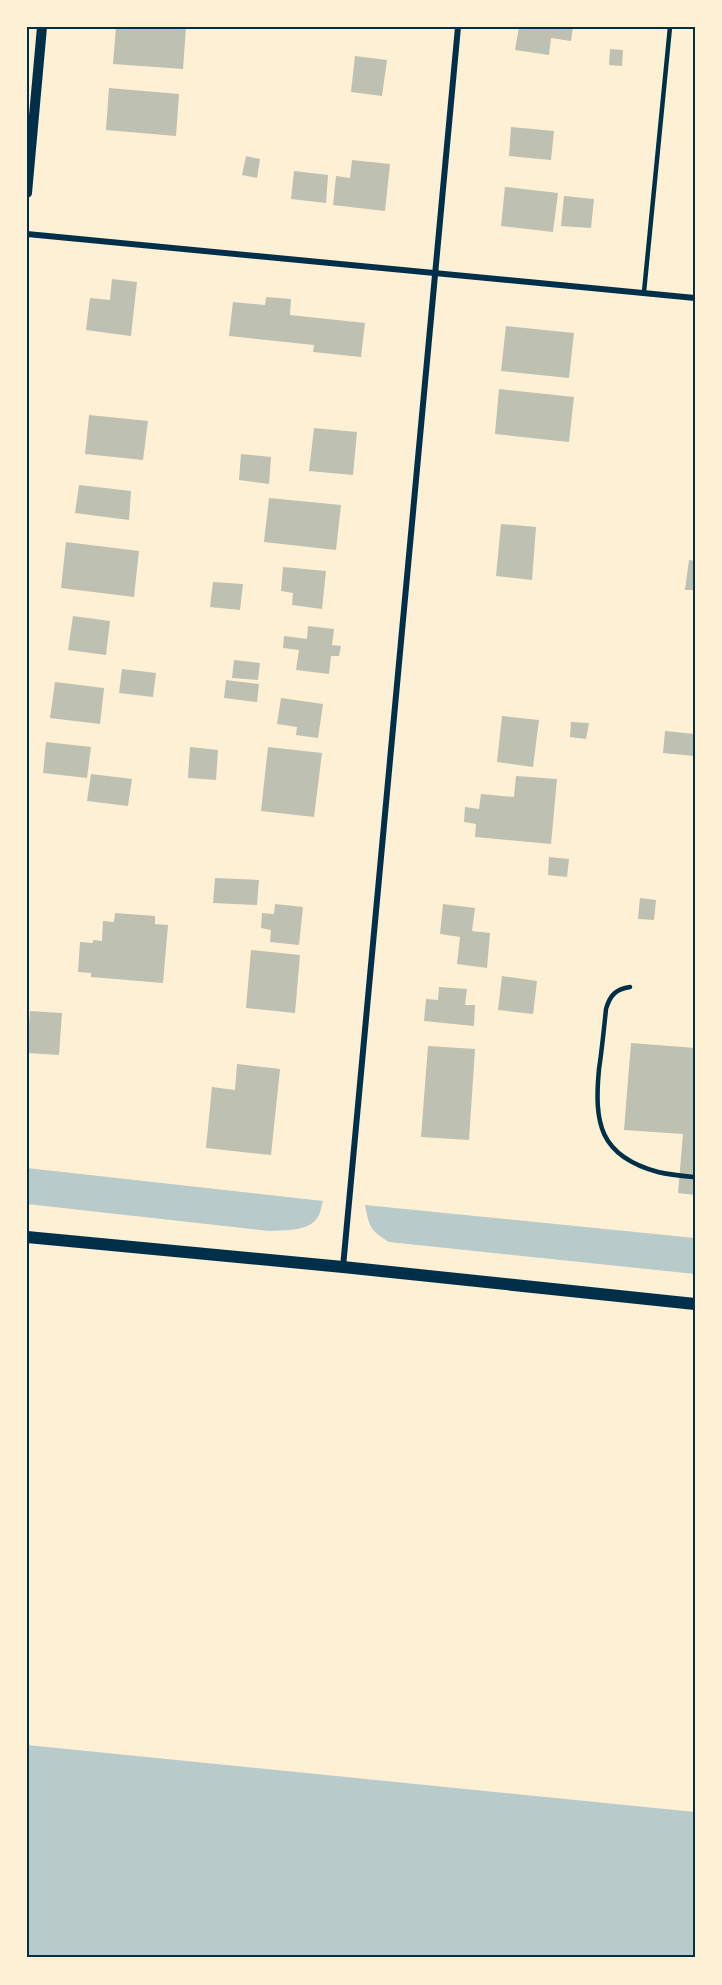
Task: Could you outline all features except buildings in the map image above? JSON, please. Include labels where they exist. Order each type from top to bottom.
[{"type":"main road","points":[[27,1237],[695,1304]]},
{"type":"street","points":[[27,193],[42,27]]},
{"type":"street","points":[[343,1267],[458,27]]},
{"type":"street","points":[[27,234],[695,298]]},
{"type":"lane","points":[[644,292],[670,27]]},
{"type":"lane","points":[[630,987],[615,992],[606,1009],[597,1090],[597,1114],[601,1130],[618,1152],[638,1165],[659,1172],[695,1177]]},
{"type":"shaded area","points":[[27,1168],[323,1201],[319,1215],[310,1225],[297,1229],[270,1231],[27,1204]]},
{"type":"shaded area","points":[[365,1205],[695,1238],[695,1274],[389,1242],[371,1227]]},
{"type":"shaded area","points":[[27,1745],[695,1812],[695,1958],[27,1958]]}]
